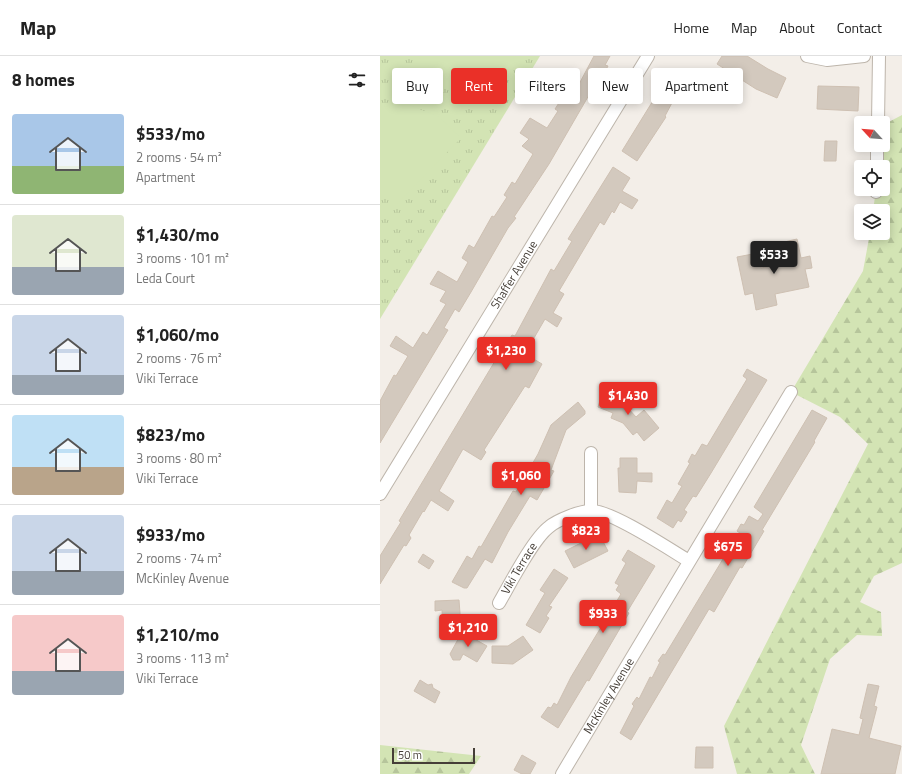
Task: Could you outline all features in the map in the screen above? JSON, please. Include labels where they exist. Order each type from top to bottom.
[{"type":"street","name":"Shaffer Avenue","points":[[380,494],[648,56]]},
{"type":"street","points":[[807,56],[827,60],[864,56]]},
{"type":"street","points":[[878,116],[879,56]]},
{"type":"street","name":"McKinley Avenue","points":[[562,774],[791,392]]},
{"type":"street","points":[[592,453],[591,510],[616,519],[689,561]]},
{"type":"street","name":"Viki Terrace","points":[[499,603],[535,544],[549,527],[574,515],[591,510]]},
{"type":"green space","points":[[380,56],[540,56],[533,68],[515,68],[515,97],[380,319]]},
{"type":"green space","points":[[418,56],[516,56],[503,68],[451,68],[451,77],[443,74],[443,68],[432,68]]},
{"type":"green space","points":[[409,105],[439,117],[461,138],[397,204],[380,187],[380,107]]},
{"type":"green space","points":[[902,115],[902,563],[874,576],[860,602],[881,612],[882,636],[857,635],[830,659],[801,745],[815,774],[737,774],[724,726],[868,444],[840,417],[791,392],[863,271],[869,240],[890,240],[890,204],[874,204],[875,196],[890,196],[890,160],[883,160],[883,152],[890,152],[890,121]]},
{"type":"green space","points":[[380,745],[481,756],[469,774],[380,774]]},
{"type":"building","points":[[594,56],[610,56],[605,65],[608,66],[607,68],[588,68],[588,97],[549,164],[514,217],[516,218],[508,228],[459,312],[455,309],[444,328],[448,330],[380,443],[380,401],[394,375],[396,376],[408,356],[390,346],[396,336],[413,348],[423,332],[427,335],[446,304],[440,301],[446,291],[430,284],[438,271],[457,282],[468,262],[462,258],[469,245],[474,248],[492,216],[494,217],[507,197],[504,195],[512,182],[515,184],[533,154],[522,146],[529,139],[520,133],[530,118],[547,128],[558,111],[555,109],[558,104],[580,104],[580,82]]},
{"type":"building","points":[[722,56],[747,56],[786,78],[777,98],[756,89],[743,81],[743,68],[723,68],[717,64]]},
{"type":"building","points":[[818,86],[859,87],[858,111],[817,109]]},
{"type":"building","points":[[651,104],[671,104],[665,116],[666,117],[637,161],[622,151]]},
{"type":"building","points":[[825,141],[837,141],[836,161],[824,161]]},
{"type":"building","points":[[613,167],[630,178],[622,191],[638,200],[632,209],[620,202],[614,213],[612,211],[604,225],[600,222],[559,291],[564,294],[553,313],[562,318],[557,327],[545,319],[534,338],[531,336],[522,352],[542,364],[529,388],[525,386],[484,450],[486,452],[481,460],[463,449],[439,491],[454,501],[448,511],[431,500],[409,535],[411,538],[406,546],[404,545],[380,584],[380,556],[401,522],[399,521],[501,351],[502,352],[512,335],[515,336],[551,269],[554,271],[572,241],[568,239]]},
{"type":"building","points":[[797,239],[801,258],[810,256],[812,268],[805,269],[809,287],[775,294],[777,305],[756,310],[753,293],[745,295],[737,257],[758,253],[761,268],[781,264],[776,244]]},
{"type":"building","points":[[747,369],[767,380],[696,497],[693,496],[684,510],[687,512],[681,522],[678,520],[673,528],[657,518],[667,500],[672,503],[682,486],[678,484],[690,463],[688,462],[692,454],[695,456],[702,444],[707,446],[747,379],[743,376]]},
{"type":"building","points":[[603,391],[629,402],[627,407],[636,417],[644,410],[659,428],[644,441],[637,432],[633,435],[623,423],[611,418],[613,413],[598,407]]},
{"type":"building","points":[[578,402],[585,411],[585,414],[566,430],[551,470],[554,471],[537,500],[530,496],[508,532],[492,563],[485,559],[467,588],[452,582],[467,556],[472,559],[479,546],[481,547],[513,491],[516,492],[538,454],[551,425]]},
{"type":"building","points":[[812,410],[827,418],[814,441],[815,442],[762,530],[764,531],[742,568],[740,567],[714,612],[709,609],[631,740],[620,733],[634,706],[632,704],[637,697],[639,699],[650,677],[652,678],[660,662],[658,661],[663,654],[665,655],[726,554],[724,553],[728,545],[731,547],[740,533],[737,531],[741,524],[744,525],[749,516],[758,521],[763,514],[754,507]]},
{"type":"building","points":[[620,458],[637,458],[637,473],[652,473],[652,482],[637,481],[636,493],[619,492],[618,468],[620,468]]},
{"type":"building","points":[[599,534],[608,551],[574,568],[565,551]]},
{"type":"building","points":[[628,550],[655,566],[627,612],[629,613],[589,681],[587,680],[558,728],[541,717],[548,707],[551,708],[554,703],[557,705],[571,677],[621,594],[616,590],[619,585],[615,583],[626,563],[622,560]]},
{"type":"building","points":[[423,554],[434,561],[429,569],[418,562]]},
{"type":"building","points":[[554,569],[568,578],[549,606],[552,607],[546,616],[549,618],[540,633],[526,625],[545,593],[540,590]]},
{"type":"building","points":[[459,600],[461,627],[443,629],[442,610],[435,611],[435,601]]},
{"type":"building","points":[[462,632],[487,646],[477,662],[463,654],[460,660],[453,660],[450,654]]},
{"type":"building","points":[[523,636],[533,650],[513,664],[492,663],[492,646],[508,646]]},
{"type":"building","points":[[420,680],[428,685],[432,684],[433,688],[440,692],[435,703],[414,691]]},
{"type":"building","points":[[868,684],[879,686],[874,706],[877,707],[869,738],[901,746],[895,774],[821,774],[832,729],[859,735],[863,719],[860,718]]},
{"type":"building","points":[[696,747],[713,747],[713,768],[695,768]]},
{"type":"building","points":[[522,755],[536,763],[530,774],[522,774],[514,770]]}]
